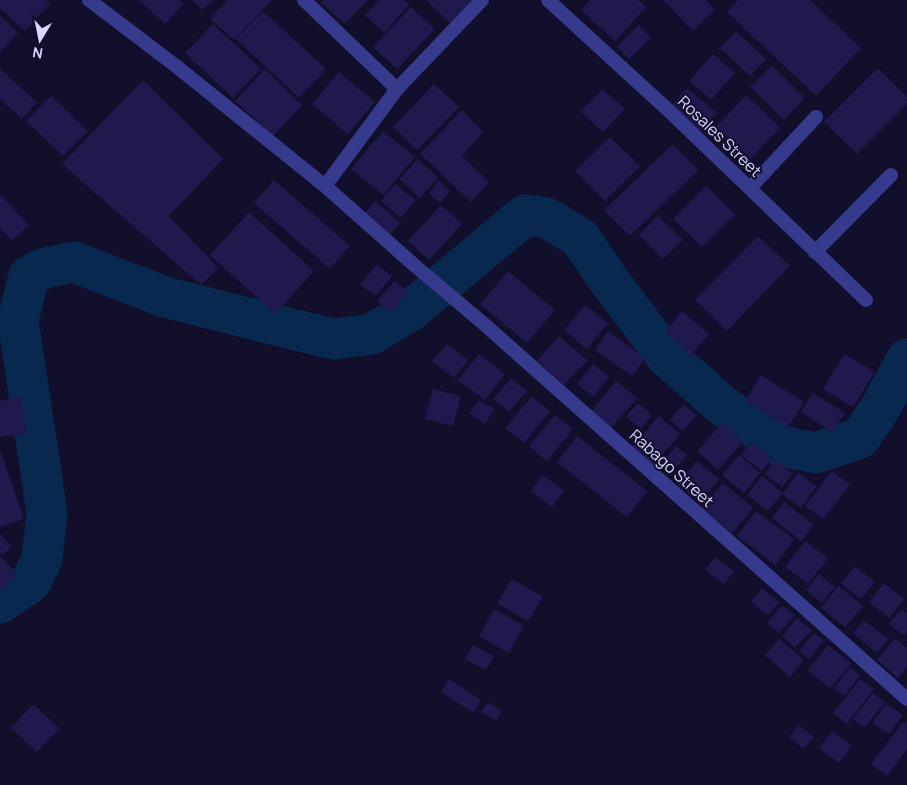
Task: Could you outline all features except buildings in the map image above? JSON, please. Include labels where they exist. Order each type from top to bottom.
[{"type":"street","name":"Rabago Street","points":[[90,0],[176,66],[325,186],[484,324],[907,699]]},
{"type":"street","points":[[304,0],[396,90]]},
{"type":"street","points":[[325,186],[396,90],[482,0]]},
{"type":"street","name":"Rosales Street","points":[[548,0],[564,5],[668,110],[866,300]]},
{"type":"street","points":[[750,188],[816,117]]},
{"type":"street","points":[[815,252],[891,175]]},
{"type":"waterway","points":[[0,603],[31,582],[42,559],[47,513],[18,320],[29,276],[45,268],[74,262],[165,297],[334,339],[372,334],[410,311],[525,215],[547,218],[580,238],[610,282],[666,356],[723,406],[781,446],[816,453],[860,438],[879,410],[907,359]]}]
